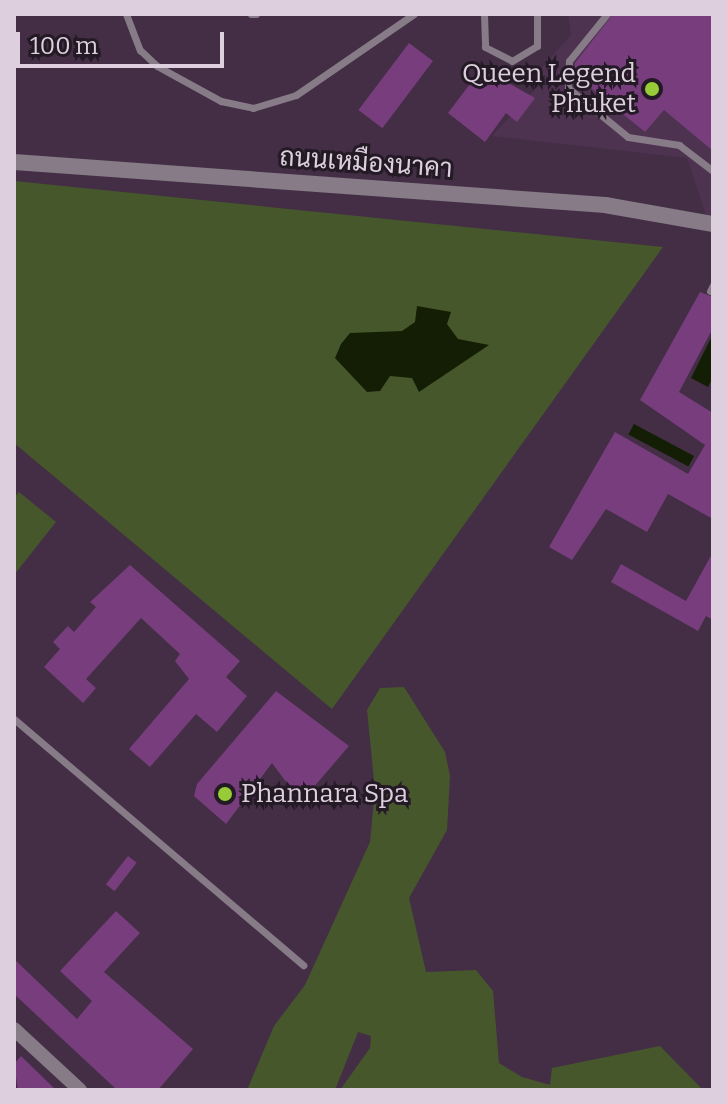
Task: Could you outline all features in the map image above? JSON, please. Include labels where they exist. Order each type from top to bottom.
[{"type":"street","name":"ถนนเหมืองนาคา","points":[[14,162],[605,205],[713,224]]},
{"type":"street","points":[[14,1029],[80,1090]]},
{"type":"lane","points":[[126,14],[140,50],[157,66],[221,101],[253,108],[296,95],[414,14]]},
{"type":"lane","points":[[484,14],[485,47],[512,61],[537,46],[537,14]]},
{"type":"lane","points":[[607,14],[569,61],[568,88],[628,137],[679,145],[713,171]]},
{"type":"lane","points":[[14,719],[303,965]]},
{"type":"shaded area","points":[[568,14],[713,14],[713,215],[706,215],[687,158],[492,136],[544,80],[539,71],[571,35]]},
{"type":"shaded area","points":[[417,306],[451,312],[447,324],[458,339],[489,345],[419,392],[412,378],[390,376],[380,391],[367,392],[335,358],[341,344],[350,333],[402,331],[415,322]]},
{"type":"shaded area","points":[[713,334],[713,377],[708,387],[691,378]]},
{"type":"shaded area","points":[[634,424],[694,456],[688,467],[628,435]]},
{"type":"green space","points":[[14,181],[663,247],[332,709],[14,443]]},
{"type":"green space","points":[[19,492],[56,522],[14,575],[14,498]]},
{"type":"green space","points":[[404,687],[445,752],[450,776],[447,830],[409,898],[426,972],[476,970],[493,991],[499,1063],[522,1077],[550,1085],[552,1068],[660,1046],[703,1090],[340,1090],[370,1048],[371,1036],[358,1032],[335,1090],[247,1090],[274,1026],[305,985],[370,842],[375,790],[367,710],[380,688]]},
{"type":"building","name":"Queen Legend Phuket","points":[[613,14],[713,14],[713,151],[664,110],[645,132],[575,75],[575,63]]},
{"type":"building","points":[[409,43],[433,61],[382,128],[358,110]]},
{"type":"building","points":[[482,68],[535,98],[517,122],[506,113],[485,142],[448,113]]},
{"type":"building","points":[[700,292],[713,297],[713,328],[679,392],[713,413],[713,519],[668,494],[647,532],[606,509],[572,560],[549,547],[615,432],[688,474],[705,445],[640,400]]},
{"type":"building","points":[[713,552],[713,620],[706,616],[698,631],[611,582],[621,564],[686,601]]},
{"type":"building","points":[[130,565],[240,661],[226,677],[247,696],[217,732],[196,714],[150,767],[129,749],[189,679],[175,661],[180,654],[141,618],[86,679],[96,688],[83,703],[44,667],[60,649],[53,642],[68,626],[74,632],[96,607],[90,602]]},
{"type":"building","points":[[276,691],[349,746],[301,802],[272,763],[226,824],[194,796],[197,784]]},
{"type":"building","points":[[128,856],[137,863],[115,891],[106,884]]},
{"type":"building","points":[[116,911],[140,933],[104,972],[193,1049],[158,1090],[117,1090],[14,994],[14,959],[77,1019],[92,1001],[60,971]]},
{"type":"building","points":[[21,1056],[56,1090],[18,1090],[14,1064]]},
{"type":"place","name":"Queen Legend Phuket","points":[[652,89]]},
{"type":"place","name":"Phannara Spa","points":[[225,794]]}]
